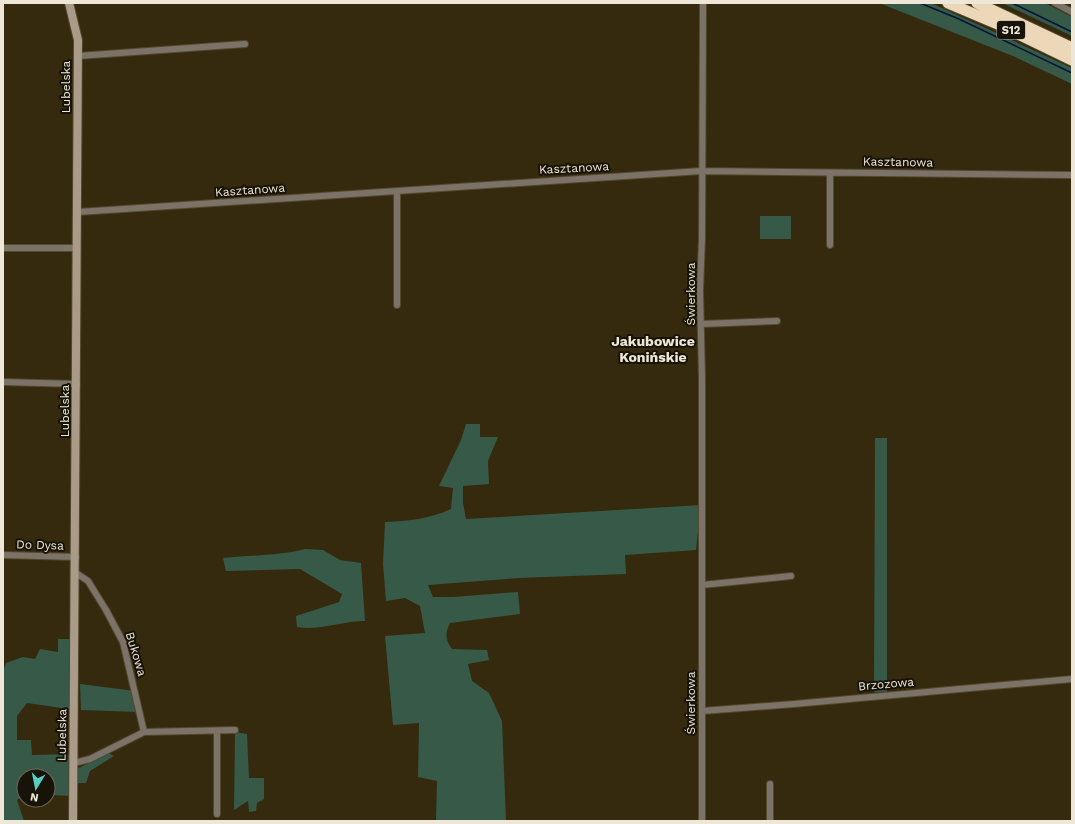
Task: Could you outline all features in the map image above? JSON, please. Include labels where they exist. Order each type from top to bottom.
[{"type":"highway","name":"S12","points":[[948,3],[1007,28],[1072,60]]},
{"type":"highway","name":"S12","points":[[977,3],[1072,48]]},
{"type":"street","name":"Lubelska","points":[[69,3],[78,40],[76,573],[73,821]]},
{"type":"street","name":"Świerkowa","points":[[702,821],[702,324],[700,291],[702,238],[701,171],[703,3]]},
{"type":"street","points":[[1055,3],[1072,12]]},
{"type":"street","points":[[78,56],[245,44]]},
{"type":"street","name":"Kasztanowa","points":[[78,212],[701,171],[1072,175]]},
{"type":"street","points":[[830,172],[830,245]]},
{"type":"street","points":[[397,191],[397,305]]},
{"type":"street","points":[[3,248],[77,248]]},
{"type":"street","points":[[702,324],[777,321]]},
{"type":"street","points":[[3,382],[77,384]]},
{"type":"street","name":"Do Dysa","points":[[3,555],[76,557]]},
{"type":"street","name":"Bukowa","points":[[76,573],[88,581],[123,642],[144,732]]},
{"type":"street","points":[[702,585],[791,576]]},
{"type":"street","name":"Brzozowa","points":[[702,711],[1072,679]]},
{"type":"street","points":[[74,764],[90,759],[144,732],[235,730]]},
{"type":"street","points":[[217,731],[218,814]]},
{"type":"street","points":[[770,784],[770,821]]},
{"type":"green space","points":[[879,3],[931,3],[1072,68],[1072,84],[1013,56]]},
{"type":"green space","points":[[1002,3],[1045,3],[1072,17],[1072,36]]},
{"type":"green space","points":[[760,216],[791,216],[791,239],[760,239]]},
{"type":"green space","points":[[466,424],[480,424],[480,437],[498,437],[488,461],[489,484],[463,486],[463,503],[466,519],[701,505],[696,550],[625,555],[626,574],[519,578],[428,585],[433,597],[518,592],[520,614],[450,623],[447,630],[448,643],[452,649],[487,650],[489,660],[468,664],[472,681],[489,693],[502,721],[506,821],[436,821],[437,781],[418,777],[419,723],[393,725],[385,636],[425,633],[420,606],[405,598],[386,601],[383,564],[385,522],[419,519],[451,509],[453,488],[439,486],[461,440]]},
{"type":"green space","points":[[875,438],[887,438],[887,692],[874,692]]},
{"type":"green space","points":[[305,549],[323,550],[340,560],[361,563],[365,621],[347,622],[314,628],[297,627],[296,616],[339,602],[342,594],[300,569],[226,571],[223,558],[274,554]]},
{"type":"green space","points":[[58,639],[70,639],[69,709],[27,703],[17,716],[17,740],[31,740],[32,755],[72,754],[72,770],[77,769],[108,753],[114,756],[90,771],[86,783],[73,783],[72,796],[56,795],[56,768],[16,768],[16,808],[20,808],[24,821],[3,821],[3,672],[6,663],[23,657],[35,659],[40,649],[58,652]]},
{"type":"green space","points":[[80,684],[135,691],[139,712],[81,710]]},
{"type":"green space","points":[[235,732],[247,734],[249,778],[264,778],[264,799],[257,803],[256,811],[249,812],[248,801],[234,810]]},
{"type":"waterway","points":[[920,3],[959,19],[1072,73]]},
{"type":"waterway","points":[[1012,3],[1072,32]]},
{"type":"district","name":"Jakubowice Konińskie","points":[[653,350]]}]
